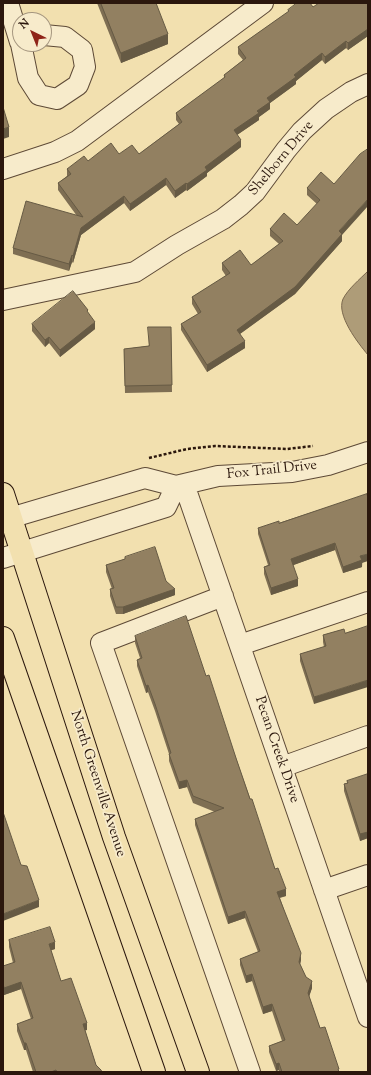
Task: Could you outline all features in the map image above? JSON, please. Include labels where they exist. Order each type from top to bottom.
[{"type":"main road","name":"North Greenville Avenue","points":[[3,494],[12,554],[198,1072]]},
{"type":"main road","points":[[3,638],[154,1072]]},
{"type":"street","points":[[8,3],[12,15]]},
{"type":"street","points":[[3,168],[55,152],[77,141],[263,3]]},
{"type":"street","points":[[22,52],[28,78],[39,95],[57,99],[78,85],[85,67],[82,50],[65,37],[52,36]]},
{"type":"street","name":"Shelborn Drive","points":[[3,300],[134,272],[223,219],[241,205],[256,192],[286,150],[302,131],[326,109],[351,92],[368,84]]},
{"type":"street","name":"Fox Trail Drive","points":[[7,519],[145,478],[180,485],[218,476],[292,472],[328,465],[368,452]]},
{"type":"street","points":[[12,554],[166,507],[180,485]]},
{"type":"street","name":"Pecan Creek Drive","points":[[180,485],[223,596],[367,1013]]},
{"type":"street","points":[[223,596],[101,643],[250,1072]]},
{"type":"street","points":[[240,645],[368,602]]},
{"type":"street","points":[[282,767],[368,736]]},
{"type":"street","points":[[324,890],[368,875]]},
{"type":"path","points":[[142,461],[186,449],[216,446],[287,449],[316,446]]},
{"type":"shaded area","points":[[368,271],[368,355],[345,321],[342,306],[343,299],[348,292]]},
{"type":"building","points":[[101,3],[156,3],[168,34],[121,53]]},
{"type":"building","points":[[297,3],[310,3],[313,7],[319,3],[368,3],[368,29],[348,43],[346,41],[325,57],[322,53],[294,75],[296,77],[267,98],[270,102],[257,111],[259,113],[234,130],[241,140],[205,167],[207,170],[187,184],[186,183],[175,191],[166,178],[130,204],[124,196],[81,228],[73,256],[72,255],[69,264],[13,248],[26,201],[83,217],[58,183],[71,174],[67,169],[84,156],[88,161],[111,143],[119,154],[132,145],[139,154],[182,122],[176,113],[225,77],[224,75],[246,58],[238,47],[289,11],[288,10]]},
{"type":"building","points":[[3,107],[9,127],[3,129]]},
{"type":"building","points":[[368,149],[368,199],[339,231],[342,234],[295,287],[237,330],[245,341],[207,365],[181,324],[201,312],[192,297],[230,273],[222,263],[240,250],[251,265],[283,241],[270,229],[284,213],[297,225],[320,200],[307,188],[321,172],[334,184],[360,154]]},
{"type":"building","points":[[73,291],[88,310],[87,311],[95,322],[60,350],[49,337],[45,340],[32,324]]},
{"type":"building","points":[[148,327],[171,327],[172,385],[125,386],[124,349],[149,346]]},
{"type":"building","points":[[367,494],[368,554],[360,556],[362,560],[343,567],[335,543],[291,559],[298,579],[271,588],[264,567],[270,565],[258,528],[279,521],[279,523]]},
{"type":"building","points":[[155,547],[166,581],[175,589],[123,607],[116,607],[110,589],[114,588],[106,565]]},
{"type":"building","points":[[186,616],[206,676],[209,675],[275,869],[278,868],[286,889],[277,892],[301,953],[299,962],[306,977],[312,981],[308,993],[320,1028],[325,1027],[339,1072],[282,1072],[279,1063],[276,1064],[269,1046],[285,1040],[272,1004],[263,1007],[252,974],[246,976],[240,959],[260,951],[245,911],[228,917],[195,819],[224,808],[193,796],[187,780],[179,782],[169,754],[171,753],[155,704],[148,685],[146,686],[137,660],[142,658],[135,636]]},
{"type":"building","points":[[368,626],[368,680],[314,697],[300,654],[326,646],[323,635],[344,629],[345,633]]},
{"type":"building","points":[[368,774],[368,832],[360,834],[344,784],[348,783],[347,781]]},
{"type":"building","points":[[3,812],[21,865],[27,866],[39,900],[3,914]]},
{"type":"building","points":[[50,927],[55,942],[49,944],[61,981],[71,978],[87,1023],[83,1024],[96,1065],[102,1072],[57,1072],[56,1070],[51,1072],[36,1072],[26,1043],[24,1043],[17,1024],[33,1018],[21,982],[4,988],[3,966],[15,962],[9,940]]}]
